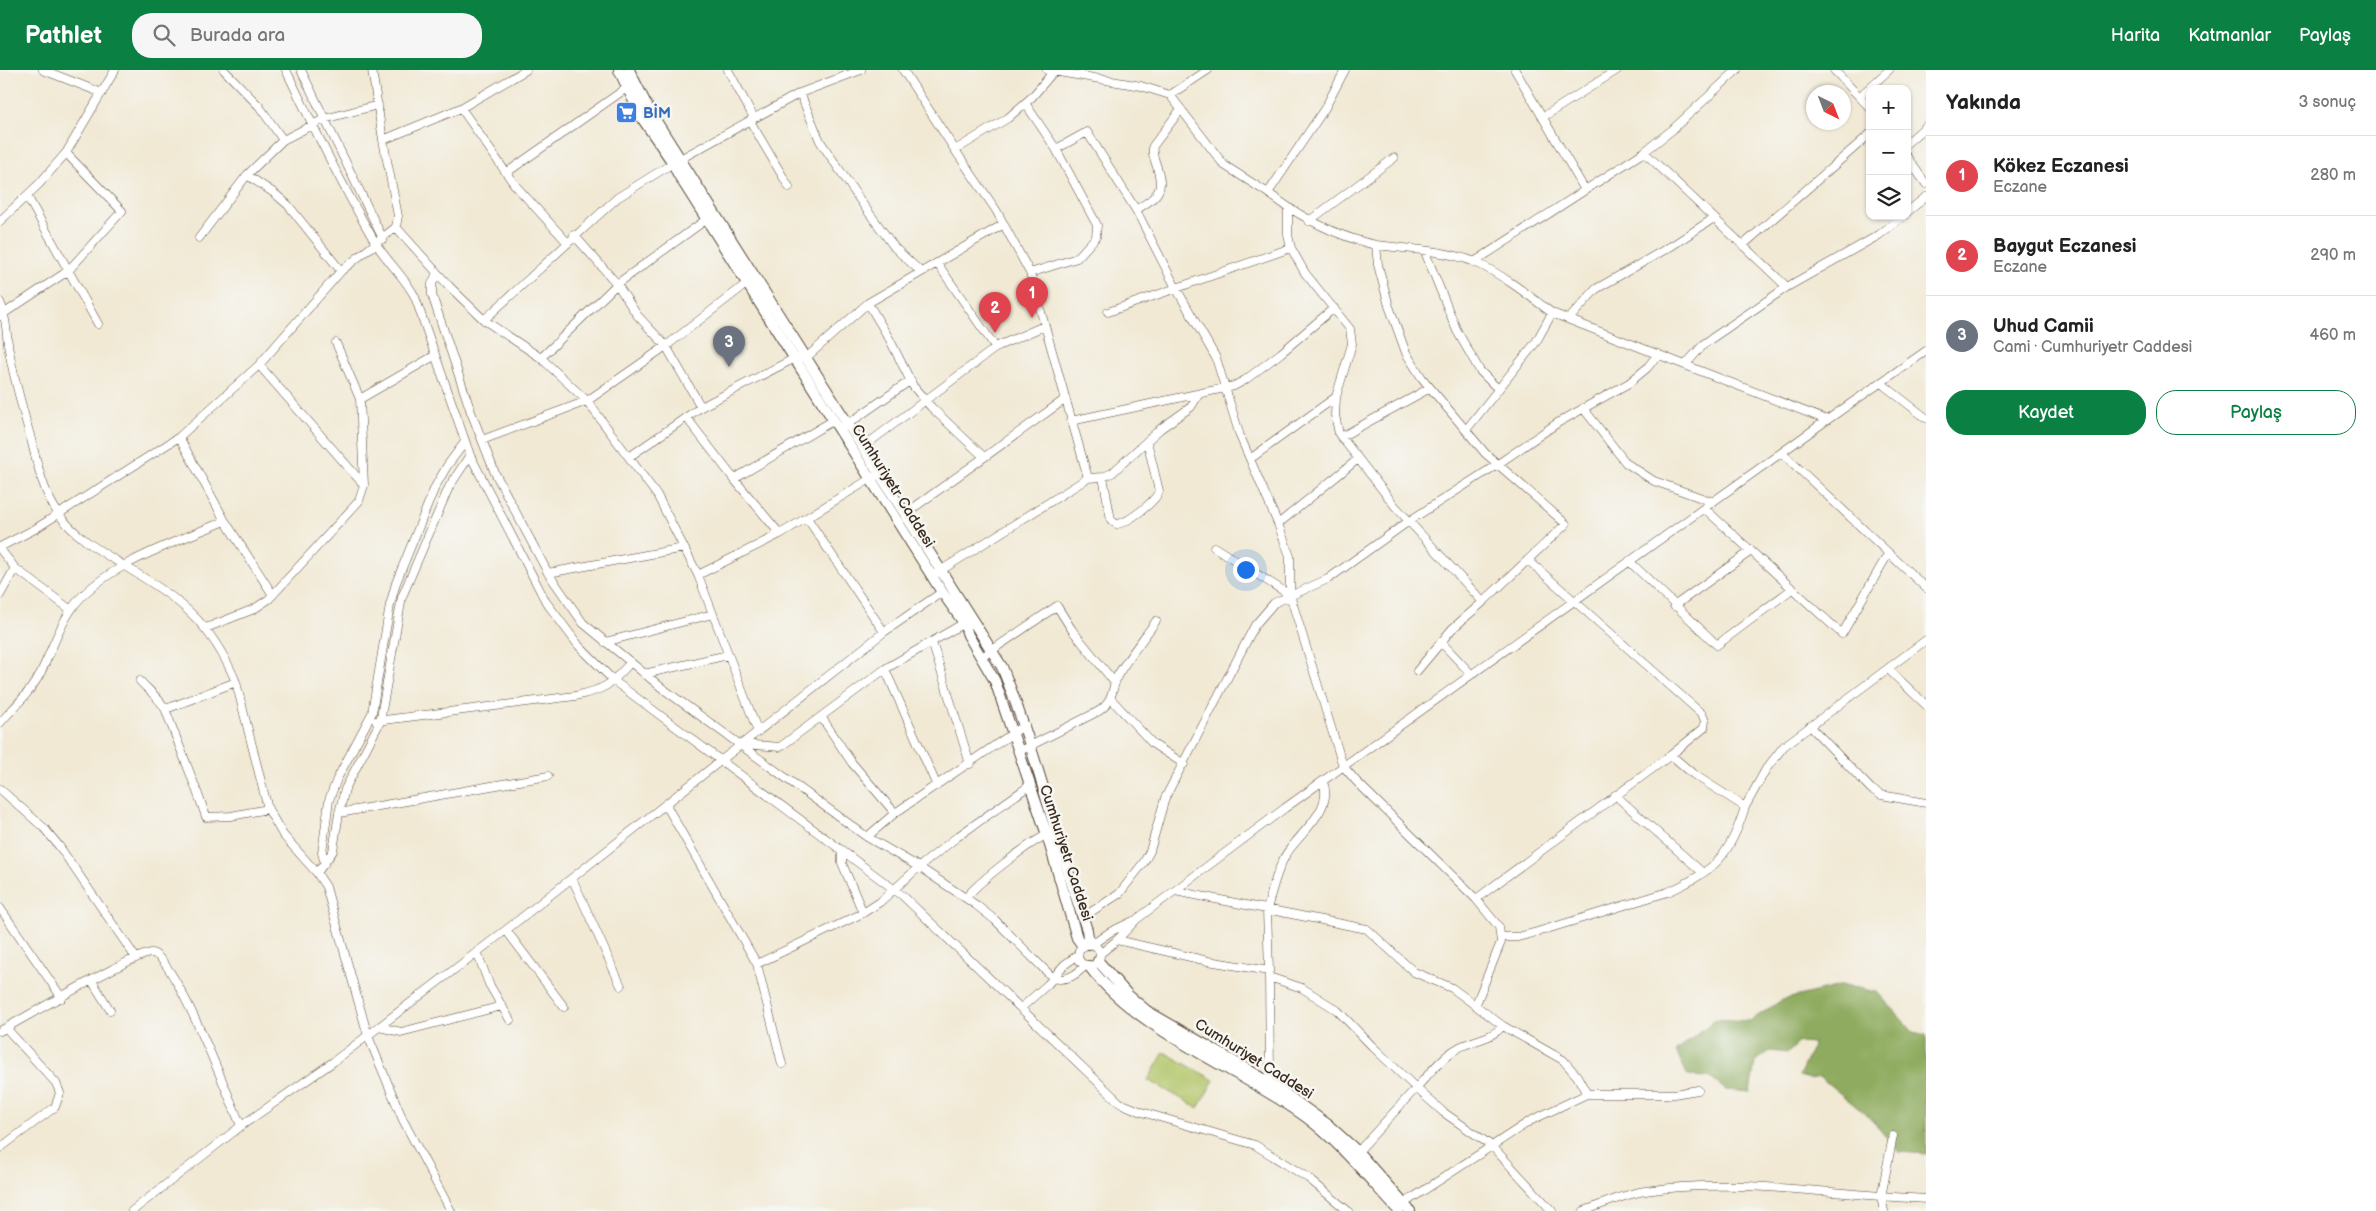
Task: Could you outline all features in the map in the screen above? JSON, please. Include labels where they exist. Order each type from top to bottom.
[{"type":"main road","name":"Cumhuriyetr Caddesi","points":[[619,70],[642,118],[677,161],[678,174],[746,284],[834,420],[844,427],[870,480],[936,573],[942,592],[964,623],[968,635],[995,681],[1014,733],[1029,786],[1052,833],[1075,933],[1086,947]]},
{"type":"main road","points":[[629,70],[677,161],[807,358],[844,427],[863,447],[879,472],[905,514],[936,573],[991,649],[1002,668],[1025,725],[1052,833],[1083,917],[1086,947]]},
{"type":"main road","name":"Cumhuriyet Caddesi","points":[[1094,962],[1147,1011],[1328,1124],[1402,1208]]},
{"type":"street","points":[[43,70],[102,93]]},
{"type":"street","points":[[0,220],[26,196],[66,153],[115,70]]},
{"type":"street","points":[[224,70],[253,99],[282,140]]},
{"type":"street","points":[[286,70],[312,124],[376,244],[411,288],[470,455],[546,602],[579,646],[614,681],[719,761],[895,890],[1120,1103],[1142,1112],[1255,1145],[1308,1178],[1348,1211]]},
{"type":"street","points":[[301,70],[384,239]]},
{"type":"street","points":[[71,610],[15,568],[0,548],[29,533],[179,436],[259,365],[341,271],[384,239],[396,227],[398,216],[372,70]]},
{"type":"street","points":[[508,70],[512,79]]},
{"type":"street","points":[[383,140],[461,108],[526,70]]},
{"type":"street","points":[[728,70],[788,187]]},
{"type":"street","points":[[484,320],[574,235],[617,198],[677,161],[800,93],[861,70]]},
{"type":"street","points":[[903,70],[1004,224],[1030,273],[1064,400],[1088,478]]},
{"type":"street","points":[[1170,95],[1208,70]]},
{"type":"street","points":[[1268,193],[1325,108],[1345,70]]},
{"type":"street","points":[[1515,70],[1585,190]]},
{"type":"street","points":[[1542,117],[1617,70]]},
{"type":"street","points":[[1474,262],[1644,152],[1672,130],[1737,70]]},
{"type":"street","points":[[1834,70],[1866,103]]},
{"type":"street","points":[[1860,96],[1889,70]]},
{"type":"street","points":[[955,150],[1008,118],[1025,103],[1050,71],[1065,71],[1141,86],[1170,95],[1224,165],[1288,207],[1350,240],[1474,262],[1509,280],[1552,313],[1827,420]]},
{"type":"street","points":[[506,173],[628,87]]},
{"type":"street","points":[[800,93],[820,141],[853,190],[895,248],[921,272]]},
{"type":"street","points":[[1025,103],[1056,149],[1097,225],[1098,233],[1082,254],[1073,260],[1030,273]]},
{"type":"street","points":[[199,238],[246,175],[282,140],[324,119],[378,105]]},
{"type":"street","points":[[461,108],[506,173],[567,242]]},
{"type":"street","points":[[1136,210],[1152,200],[1160,190],[1161,179],[1152,152],[1153,146],[1181,109]]},
{"type":"street","points":[[1911,139],[1926,126]]},
{"type":"street","points":[[1056,149],[1087,132],[1136,210],[1176,288],[1216,358],[1227,388],[1240,436],[1290,556],[1290,595],[1343,766],[1476,899],[1499,927],[1502,937],[1476,1004]]},
{"type":"street","points":[[1743,245],[1866,137]]},
{"type":"street","points":[[1644,152],[1787,287]]},
{"type":"street","points":[[2,315],[68,271],[122,211],[66,153]]},
{"type":"street","points":[[1310,220],[1394,158]]},
{"type":"street","points":[[1911,162],[1926,184]]},
{"type":"street","points":[[246,175],[274,193],[288,206],[341,271]]},
{"type":"street","points":[[26,196],[98,324]]},
{"type":"street","points":[[1911,209],[1926,197]]},
{"type":"street","points":[[1288,207],[1288,235],[1291,248],[1305,273],[1350,329],[1352,344],[1336,397],[1335,415],[1342,437],[1409,522],[1483,602]]},
{"type":"street","points":[[1569,319],[1596,289],[1674,245],[1714,218]]},
{"type":"street","points":[[541,358],[617,284],[707,219]]},
{"type":"street","points":[[1685,365],[1705,343],[1787,287],[1879,234],[1897,220]]},
{"type":"street","points":[[629,457],[701,407],[795,358],[807,358],[868,303],[1004,224]]},
{"type":"street","points":[[396,227],[437,274],[484,320],[541,358],[587,401],[657,496],[698,575],[758,732]]},
{"type":"street","points":[[574,235],[617,284],[637,315],[666,346],[701,407]]},
{"type":"street","points":[[1376,245],[1378,265],[1386,298],[1406,353],[1430,388],[1485,453],[1566,524],[1452,629],[1417,671]]},
{"type":"street","points":[[1108,312],[1291,248]]},
{"type":"street","points":[[1425,252],[1457,331],[1480,371],[1498,388]]},
{"type":"street","points":[[937,263],[996,348]]},
{"type":"street","points":[[437,274],[432,284],[432,295],[482,440],[495,472],[548,573],[578,616],[604,642],[644,674],[867,837],[919,866],[995,920],[1054,978],[1070,977],[1094,962],[1137,919],[1343,766],[1573,600],[1926,351]]},
{"type":"street","points":[[482,440],[587,401],[666,346],[746,284]]},
{"type":"street","points":[[0,302],[9,352],[35,455],[48,494],[58,513],[72,528],[98,549],[174,597],[206,628],[222,651],[236,682],[268,809],[286,840],[317,873],[326,886],[368,1036],[403,1120],[451,1211]]},
{"type":"street","points":[[868,303],[911,380],[924,399],[984,457]]},
{"type":"street","points":[[1071,421],[1227,388],[1245,380],[1334,308]]},
{"type":"street","points":[[1466,430],[1536,342],[1552,313]]},
{"type":"street","points":[[863,447],[924,399],[996,348],[1044,326]]},
{"type":"street","points":[[206,628],[260,606],[273,595],[354,508],[364,485],[360,399],[336,343]]},
{"type":"street","points":[[1083,917],[1119,894],[1138,873],[1150,851],[1166,798],[1255,625],[1274,602],[1328,579],[1409,522],[1559,422],[1629,383],[1647,368],[1658,354]]},
{"type":"street","points":[[360,399],[434,356]]},
{"type":"street","points":[[259,365],[364,485]]},
{"type":"street","points":[[844,427],[911,380]]},
{"type":"street","points":[[1881,383],[1926,418]]},
{"type":"street","points":[[1342,437],[1430,388]]},
{"type":"street","points":[[936,573],[1088,478],[1103,478],[1116,470],[1147,440],[1191,406],[1199,394]]},
{"type":"street","points":[[1250,459],[1336,397]]},
{"type":"street","points":[[905,514],[1064,400]]},
{"type":"street","points":[[1583,408],[1626,463],[1654,481],[1713,502]]},
{"type":"street","points":[[686,417],[780,534]]},
{"type":"street","points":[[734,479],[834,420]]},
{"type":"street","points":[[179,436],[225,521],[273,595]]},
{"type":"street","points":[[1103,478],[1108,508],[1114,523],[1123,522],[1153,501],[1159,491],[1147,440]]},
{"type":"street","points":[[325,863],[322,853],[331,794],[369,720],[396,583],[438,482],[465,442]]},
{"type":"street","points":[[1782,453],[1926,588]]},
{"type":"street","points":[[317,873],[333,851],[338,813],[347,784],[380,722],[402,597],[449,487],[470,455]]},
{"type":"street","points":[[1278,524],[1358,459]]},
{"type":"street","points":[[698,575],[780,534],[870,480],[879,472]]},
{"type":"street","points":[[1704,508],[1842,634],[1888,554]]},
{"type":"street","points":[[807,518],[884,632]]},
{"type":"street","points":[[0,723],[23,698],[40,674],[71,610],[90,589],[124,566],[225,521]]},
{"type":"street","points":[[1214,546],[1290,595]]},
{"type":"street","points":[[548,573],[684,548]]},
{"type":"street","points":[[1674,606],[1751,551]]},
{"type":"street","points":[[1476,899],[1670,755],[1701,731],[1705,724],[1704,718],[1638,656],[1528,560]]},
{"type":"street","points":[[1629,561],[1717,645],[1792,589]]},
{"type":"street","points":[[0,595],[15,568]]},
{"type":"street","points":[[132,1211],[241,1126],[379,1028],[666,805],[719,761],[884,632],[942,592]]},
{"type":"street","points":[[982,657],[1056,606],[1072,630],[1116,684]]},
{"type":"street","points":[[604,642],[713,614]]},
{"type":"street","points":[[1018,752],[1099,711],[1111,699],[1120,672],[1156,621]]},
{"type":"street","points":[[742,744],[780,747],[822,718],[886,669],[964,623]]},
{"type":"street","points":[[1502,937],[1518,937],[1668,892],[1703,873],[1725,854],[1744,807],[1773,758],[1810,726],[1926,640]]},
{"type":"street","points":[[932,642],[970,764]]},
{"type":"street","points":[[1441,642],[1471,674]]},
{"type":"street","points":[[644,674],[728,655]]},
{"type":"street","points":[[369,720],[380,722],[575,696],[601,690],[614,681],[630,663]]},
{"type":"street","points":[[886,669],[936,786]]},
{"type":"street","points":[[1888,669],[1926,705]]},
{"type":"street","points":[[140,681],[166,709],[169,725],[187,763],[206,817],[231,816],[268,809]]},
{"type":"street","points":[[166,709],[236,682]]},
{"type":"street","points":[[1111,699],[1153,744],[1184,764]]},
{"type":"street","points":[[822,718],[852,763],[895,813]]},
{"type":"street","points":[[867,837],[895,813],[1025,725]]},
{"type":"street","points":[[1810,726],[1871,789],[1880,795],[1926,803]]},
{"type":"street","points":[[1670,755],[1693,774],[1744,807]]},
{"type":"street","points":[[338,813],[548,776]]},
{"type":"street","points":[[1267,1087],[1269,974],[1267,910],[1284,859],[1309,827],[1324,800],[1325,790],[1322,782]]},
{"type":"street","points":[[757,964],[863,912],[895,890],[919,866],[957,836],[1029,786]]},
{"type":"street","points":[[0,789],[56,841],[136,958]]},
{"type":"street","points":[[1615,795],[1703,873]]},
{"type":"street","points":[[666,805],[757,964],[782,1064]]},
{"type":"street","points":[[966,898],[977,886],[1027,847],[1052,833]]},
{"type":"street","points":[[842,850],[842,863],[863,912]]},
{"type":"street","points":[[572,878],[621,986]]},
{"type":"street","points":[[1175,891],[1367,929],[1414,972],[1443,984],[1476,1004],[1503,1026],[1563,1060],[1577,1076],[1587,1094]]},
{"type":"street","points":[[0,908],[62,998]]},
{"type":"street","points":[[1021,1008],[1054,978],[1060,969],[1086,947],[1110,932],[1137,919]]},
{"type":"street","points":[[506,930],[564,1007]]},
{"type":"street","points":[[1117,940],[1269,974],[1302,988],[1337,1010],[1372,1046],[1443,1112],[1492,1146],[1552,1211]]},
{"type":"street","points":[[1086,947],[1098,948],[1094,962]]},
{"type":"street","points":[[1086,947],[1080,961],[1094,962]]},
{"type":"street","points":[[477,952],[489,984],[510,1020]]},
{"type":"street","points":[[0,1148],[55,1107],[60,1098],[56,1083],[3,1029],[146,953],[156,954],[177,982],[241,1126]]},
{"type":"street","points":[[92,981],[110,1010]]},
{"type":"street","points":[[379,1028],[401,1032],[502,1006]]},
{"type":"street","points":[[1355,1155],[1450,1053],[1462,1046],[1490,1037],[1503,1026]]},
{"type":"street","points":[[1402,1208],[1536,1118],[1587,1094],[1674,1094],[1698,1090]]},
{"type":"street","points":[[1884,1211],[1881,1197],[1893,1136]]},
{"type":"street","points":[[1584,1211],[1643,1191],[1679,1188],[1754,1187],[1926,1199]]},
{"type":"green space","points":[[1844,985],[1877,992],[1913,1032],[1926,1035],[1926,1154],[1899,1152],[1869,1117],[1820,1077],[1810,1079],[1799,1076],[1814,1043],[1798,1042],[1788,1053],[1770,1051],[1755,1062],[1750,1092],[1726,1090],[1709,1077],[1688,1076],[1676,1051],[1716,1019],[1750,1021],[1782,1000]]},
{"type":"green space","points":[[1164,1052],[1214,1080],[1198,1108],[1148,1080]]},
{"type":"place","name":"BİM","points":[[627,113]]},
{"type":"place","name":"Kökez Eczanesi","points":[[1032,318]]},
{"type":"place","name":"Baygut Eczanesi","points":[[995,333]]},
{"type":"place","name":"Uhud Camii","points":[[729,367]]}]
